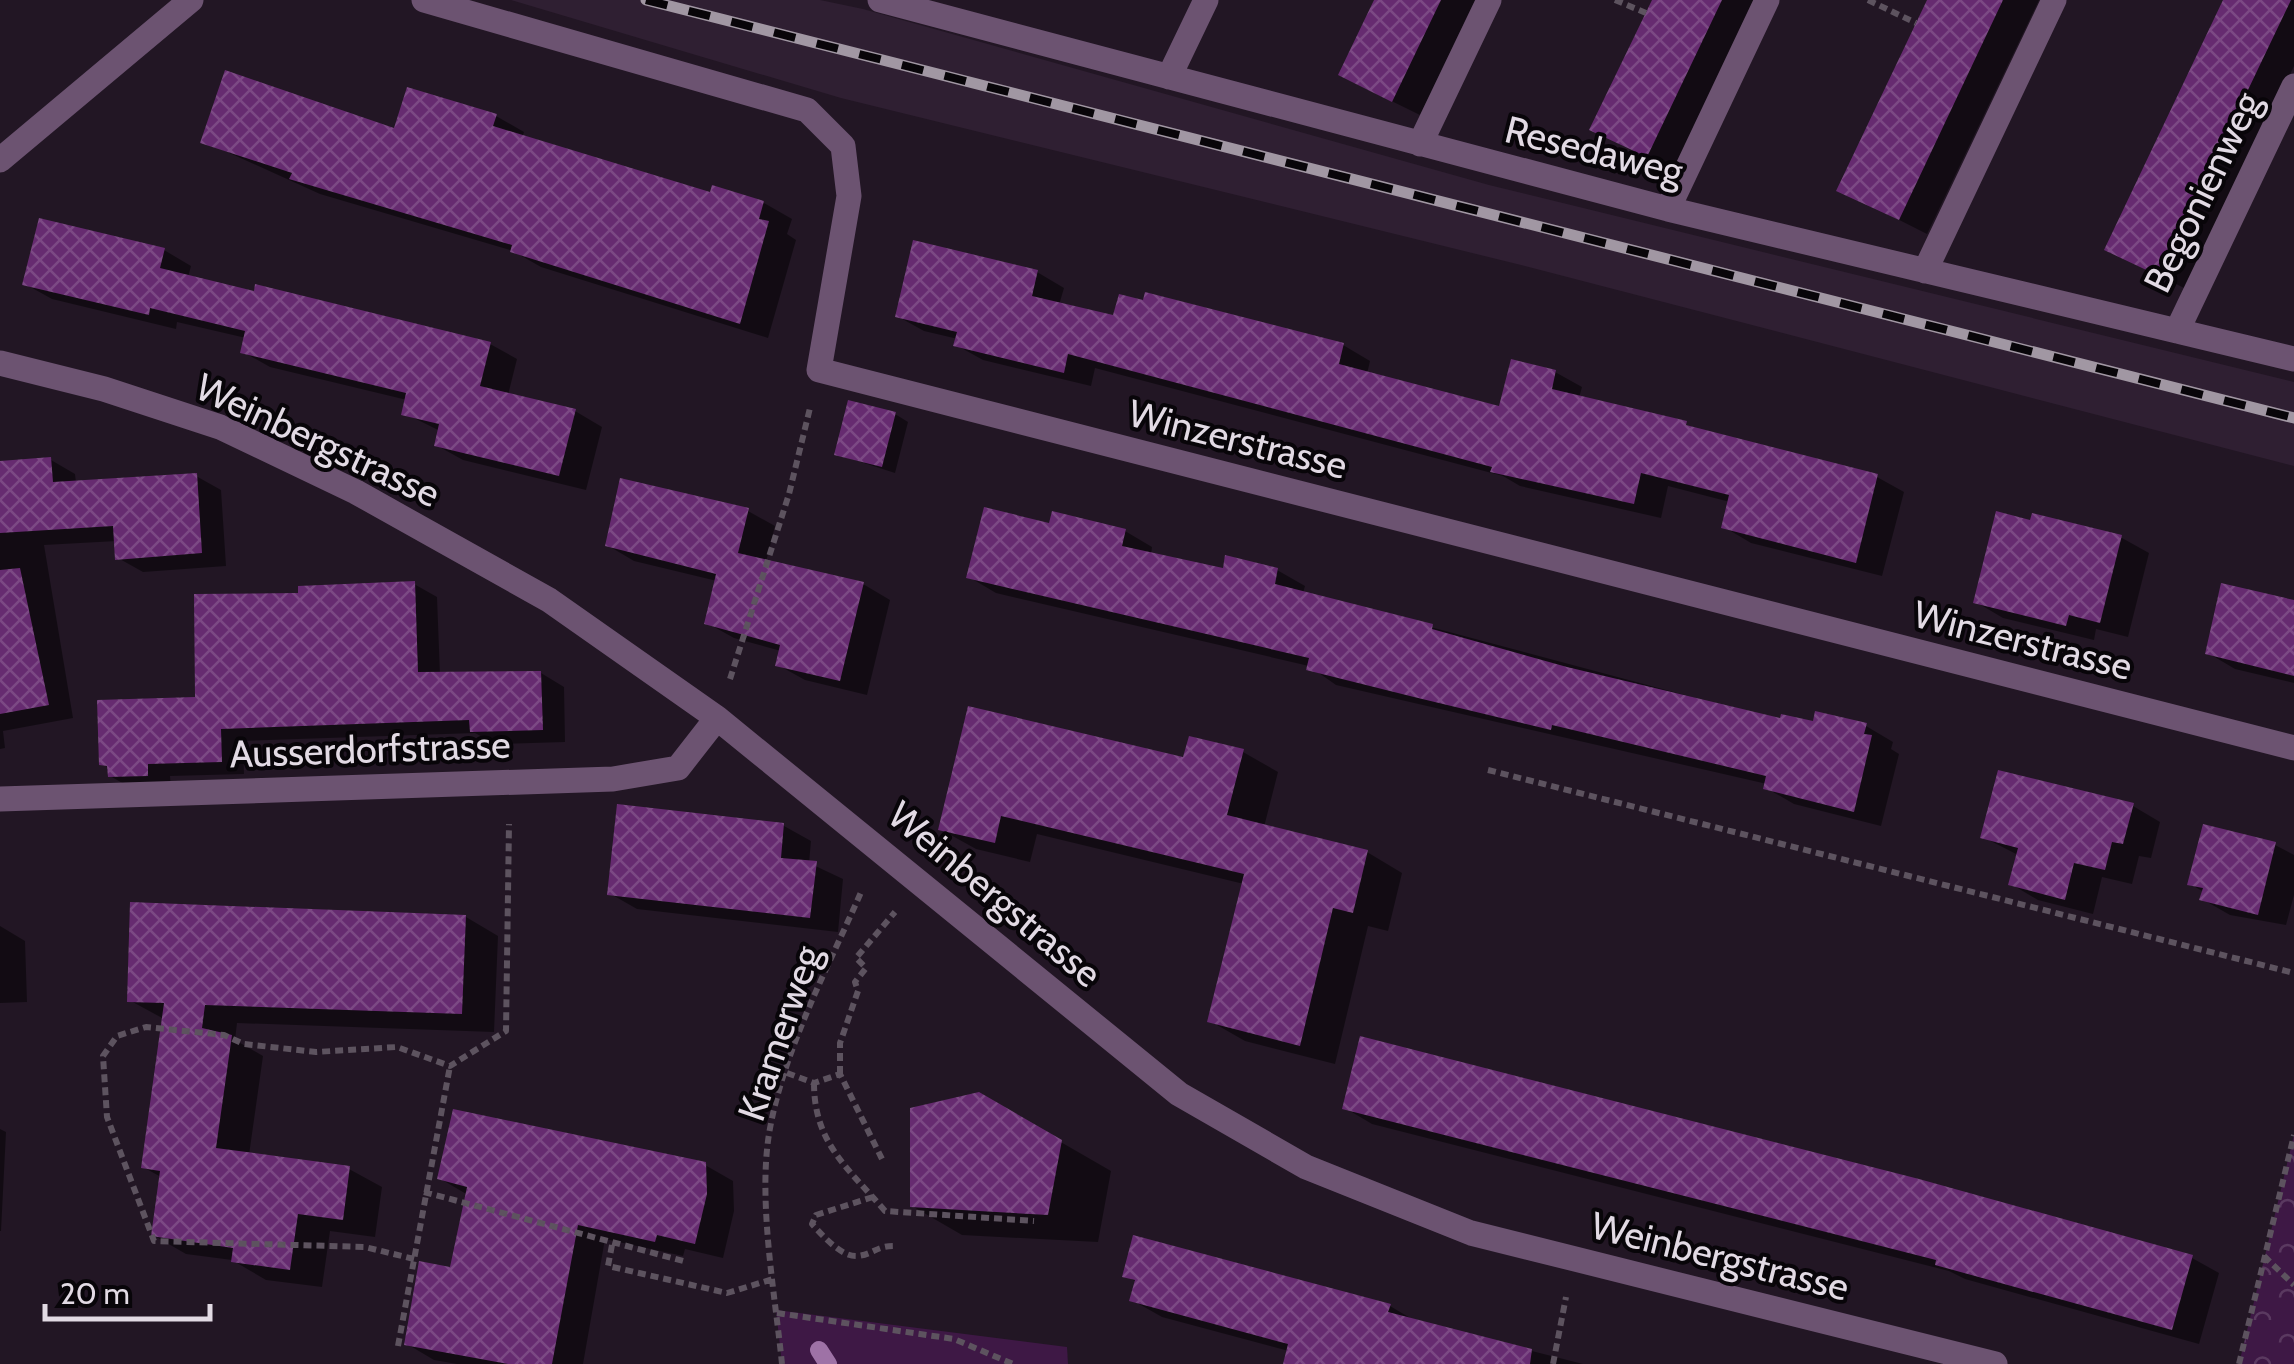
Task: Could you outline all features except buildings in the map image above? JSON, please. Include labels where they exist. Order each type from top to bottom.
[{"type":"street","points":[[0,160],[191,0]]},
{"type":"street","name":"Winzerstrasse","points":[[424,0],[808,110],[844,146],[849,196],[819,370],[2294,748]]},
{"type":"street","name":"Resedaweg","points":[[880,0],[922,6],[1169,78],[1668,208],[2294,358]]},
{"type":"street","points":[[1169,78],[1206,0]]},
{"type":"street","points":[[1420,144],[1489,0]]},
{"type":"street","points":[[1668,208],[1767,0]]},
{"type":"street","points":[[1926,271],[2054,0]]},
{"type":"street","name":"Begonienweg","points":[[2177,331],[2294,86]]},
{"type":"street","name":"Weinbergstrasse","points":[[0,363],[104,388],[220,426],[356,492],[549,600],[717,718],[1179,1094],[1306,1167],[1471,1233],[1996,1364]]},
{"type":"street","name":"Ausserdorfstrasse","points":[[0,799],[613,778],[678,768],[717,718]]},
{"type":"path","points":[[1616,0],[1646,14]]},
{"type":"path","points":[[1868,0],[1916,23]]},
{"type":"path","points":[[717,718],[789,494],[810,410]]},
{"type":"path","points":[[1488,770],[2294,972]]},
{"type":"path","name":"Kramerweg","points":[[782,1364],[767,1182],[769,1133],[799,1036],[880,848]]},
{"type":"path","points":[[398,1346],[450,1066],[506,1030],[508,865]]},
{"type":"path","points":[[883,1161],[840,1074],[840,1043],[858,991],[855,982],[866,968],[856,958],[922,881]]},
{"type":"path","points":[[414,1259],[365,1247],[154,1241],[107,1116],[103,1056],[117,1036],[146,1027],[224,1034],[244,1044],[316,1052],[397,1047],[450,1066]]},
{"type":"path","points":[[788,1074],[814,1083],[840,1074]]},
{"type":"path","points":[[814,1083],[814,1113],[828,1146],[884,1211],[1034,1222]]},
{"type":"path","points":[[2239,1364],[2294,1135]]},
{"type":"path","points":[[424,1192],[687,1262]]},
{"type":"path","points":[[873,1198],[816,1215],[812,1224],[845,1254],[858,1256],[880,1245],[897,1246]]},
{"type":"path","points":[[612,1245],[608,1266],[727,1293],[774,1279]]},
{"type":"path","points":[[2264,1256],[2294,1285]]},
{"type":"path","points":[[1553,1364],[1574,1258]]},
{"type":"path","points":[[776,1313],[954,1339],[1013,1364]]},
{"type":"shaded area","points":[[511,0],[820,0],[863,9],[1489,185],[2294,382],[2294,466],[1517,264],[841,98]]},
{"type":"green space","points":[[2294,1135],[2294,1364],[2239,1364]]},
{"type":"green space","points":[[776,1310],[1067,1347],[1068,1364],[782,1364]]},
{"type":"waterway","points":[[819,1350],[828,1364]]},
{"type":"railway","points":[[646,0],[2294,418]]}]
